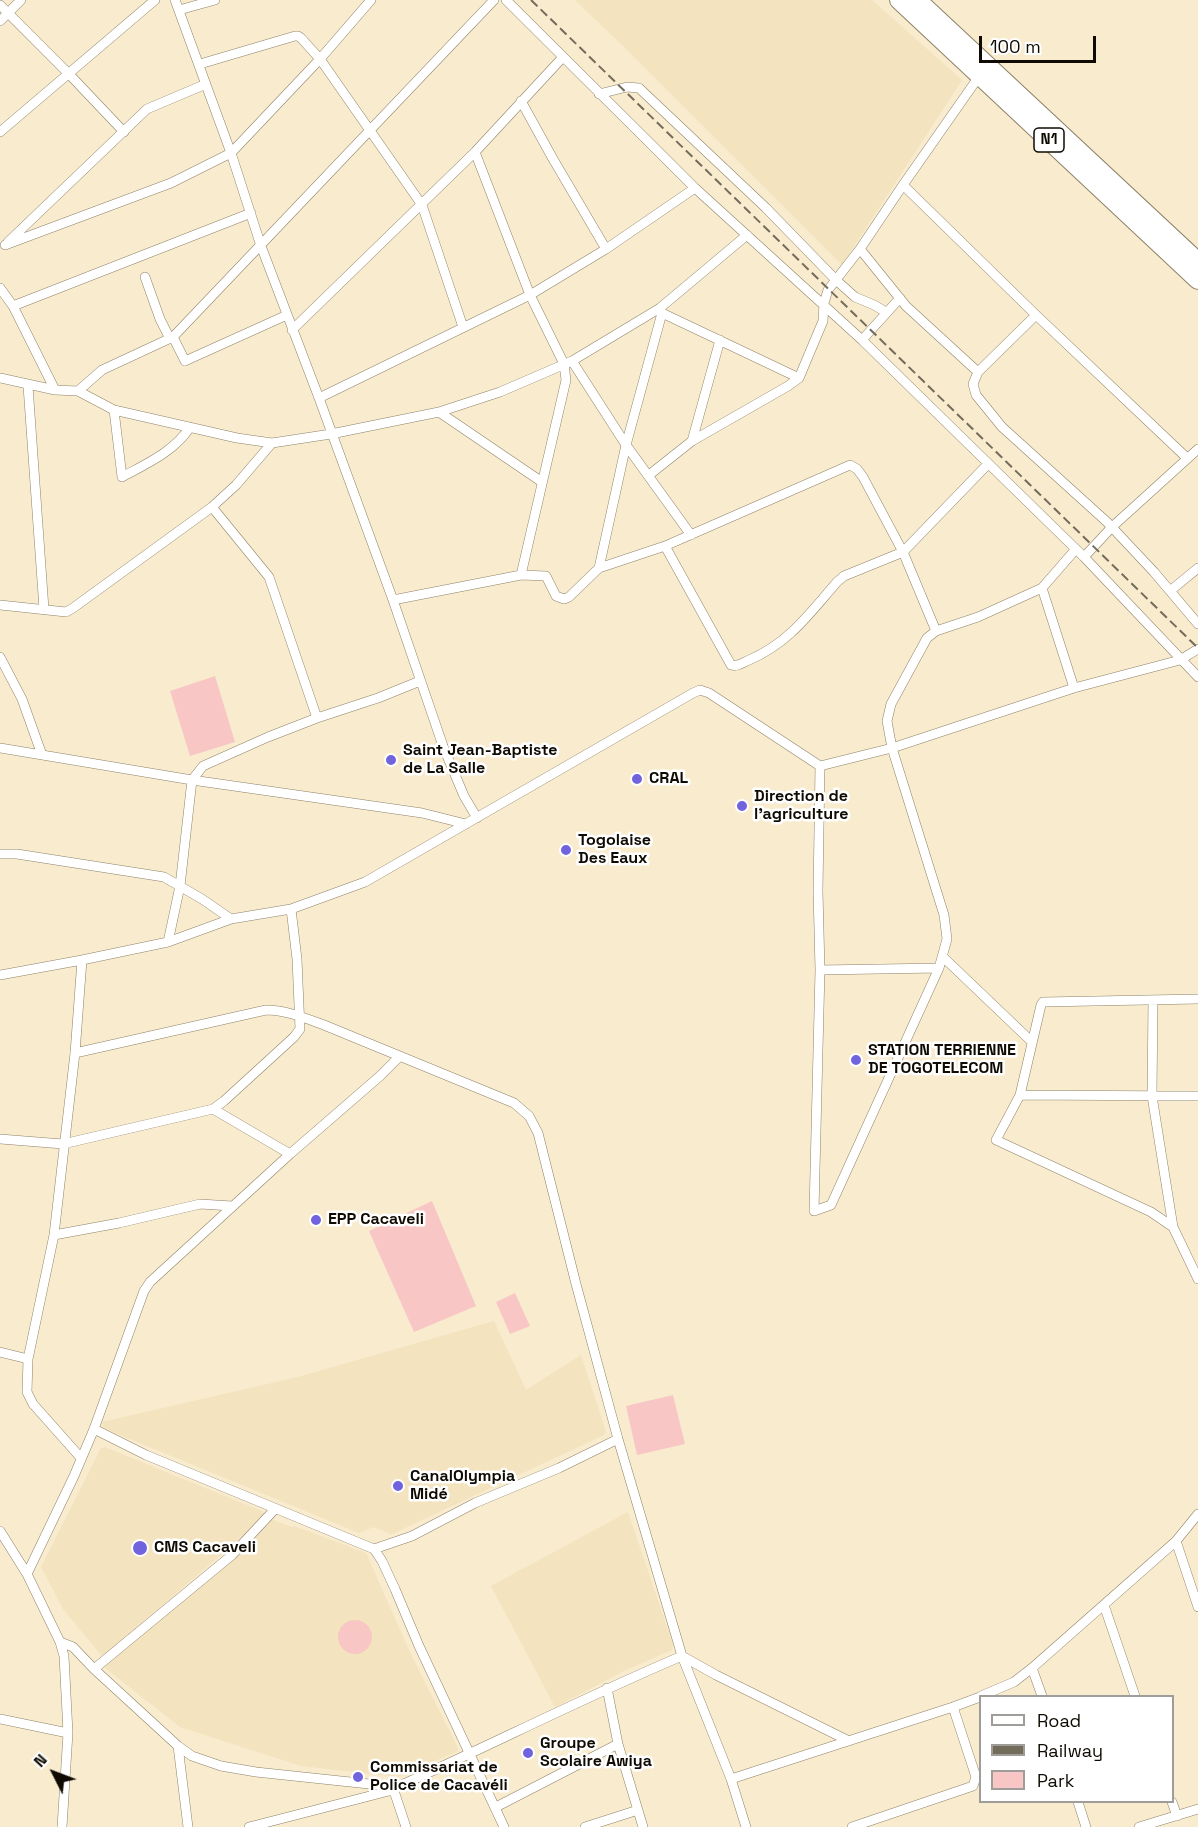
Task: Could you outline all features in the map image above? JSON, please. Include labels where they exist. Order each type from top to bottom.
[{"type":"highway","name":"N1","points":[[899,0],[1198,280]]},
{"type":"highway","name":"N1","points":[[917,0],[1198,262]]},
{"type":"street","points":[[0,21],[21,0]]},
{"type":"street","points":[[0,132],[155,0]]},
{"type":"street","points":[[215,0],[177,5],[200,64],[261,246],[393,600],[443,746],[464,796],[477,818]]},
{"type":"street","points":[[78,391],[102,370],[172,338],[494,0]]},
{"type":"street","points":[[506,0],[695,188],[862,340],[1076,549],[1198,677]]},
{"type":"street","points":[[2,247],[171,183],[231,153],[320,59],[368,1]]},
{"type":"street","points":[[0,6],[124,132]]},
{"type":"street","points":[[200,64],[298,36],[320,59],[422,205],[463,327]]},
{"type":"street","points":[[292,330],[475,152],[562,57]]},
{"type":"street","points":[[649,475],[692,441],[799,378],[823,321],[827,293],[980,75]]},
{"type":"street","points":[[2,247],[147,110],[206,84]]},
{"type":"street","points":[[599,94],[627,87],[639,88],[766,208],[836,280],[855,297],[886,312]]},
{"type":"street","points":[[521,101],[606,249]]},
{"type":"street","points":[[475,152],[530,295],[568,363],[691,535]]},
{"type":"street","points":[[903,184],[1036,315],[1187,458]]},
{"type":"street","points":[[319,398],[530,295],[606,249],[695,188]]},
{"type":"street","points":[[13,306],[251,213]]},
{"type":"street","points":[[0,378],[28,386],[78,391],[114,410],[237,438],[273,443],[332,434],[439,412],[500,392],[568,363],[661,310],[747,235]]},
{"type":"street","points":[[860,249],[910,311],[978,372]]},
{"type":"street","points":[[145,278],[160,319],[185,361],[286,315]]},
{"type":"street","points":[[0,288],[13,306],[55,390]]},
{"type":"street","points":[[862,340],[900,298]]},
{"type":"street","points":[[661,310],[799,378]]},
{"type":"street","points":[[599,568],[626,445],[661,310]]},
{"type":"street","points":[[1036,315],[978,372],[973,384],[974,391],[1002,427],[1112,527],[1198,624]]},
{"type":"street","points":[[692,441],[720,340]]},
{"type":"street","points":[[521,575],[568,363]]},
{"type":"street","points":[[28,386],[44,609]]},
{"type":"street","points":[[114,410],[122,477],[164,453],[185,435],[190,427]]},
{"type":"street","points":[[439,412],[542,482]]},
{"type":"street","points":[[0,605],[66,612],[73,608],[212,507],[273,443]]},
{"type":"street","points":[[1084,557],[1112,527],[1198,449]]},
{"type":"street","points":[[665,546],[733,666],[762,655],[799,627],[844,576],[903,552],[988,464]]},
{"type":"street","points":[[393,600],[521,575],[546,576],[556,596],[564,599],[569,597],[599,568],[665,546],[850,465],[857,469],[863,477],[903,552],[936,631]]},
{"type":"street","points":[[212,507],[269,577],[317,718]]},
{"type":"street","points":[[820,766],[818,891],[820,970],[814,1211],[831,1205],[939,968],[947,939],[944,915],[892,748],[887,721],[891,704],[927,638],[936,631],[978,617],[1042,588],[1076,549]]},
{"type":"street","points":[[1170,591],[1198,568]]},
{"type":"street","points":[[1042,588],[1074,688]]},
{"type":"street","points":[[0,975],[168,942],[231,919],[291,909],[365,882],[700,690],[709,693],[820,766],[892,748],[1074,688],[1180,660],[1198,650]]},
{"type":"street","points":[[0,657],[22,699],[42,755]]},
{"type":"street","points":[[168,942],[180,886],[192,780],[207,763],[317,718],[378,698],[420,681]]},
{"type":"street","points":[[0,748],[192,780],[422,813],[466,824]]},
{"type":"street","points":[[0,854],[17,854],[164,877],[231,919]]},
{"type":"street","points":[[0,1139],[63,1144],[213,1109],[225,1101],[300,1029],[297,959],[291,909]]},
{"type":"street","points":[[943,957],[1031,1041]]},
{"type":"street","points":[[81,1458],[30,1399],[27,1392],[28,1359],[54,1235],[75,1053],[82,960]]},
{"type":"street","points":[[820,970],[939,968]]},
{"type":"street","points":[[1173,1227],[1151,1212],[996,1140],[1020,1095],[1031,1041],[1041,1005],[1046,1000],[1198,999]]},
{"type":"street","points":[[1153,1000],[1152,1095],[1173,1227],[1198,1279]]},
{"type":"street","points":[[75,1053],[266,1010],[300,1016],[400,1056],[513,1103],[529,1116],[538,1134],[618,1439],[682,1656],[730,1779],[746,1827]]},
{"type":"street","points":[[27,1574],[94,1429],[144,1291],[156,1276],[232,1206],[380,1077],[400,1056]]},
{"type":"street","points":[[1020,1095],[1198,1096]]},
{"type":"street","points":[[213,1109],[290,1154]]},
{"type":"street","points":[[54,1235],[200,1204],[232,1206]]},
{"type":"street","points":[[0,1352],[28,1359]]},
{"type":"street","points":[[94,1429],[146,1455],[374,1548],[412,1536],[475,1503],[558,1468],[618,1439]]},
{"type":"street","points":[[94,1669],[232,1555],[275,1509]]},
{"type":"street","points":[[985,1695],[1014,1682],[1032,1668],[1176,1541],[1198,1514]]},
{"type":"street","points":[[1,1535],[27,1574],[60,1642],[64,1656],[68,1732],[62,1827]]},
{"type":"street","points":[[1176,1541],[1198,1607]]},
{"type":"street","points":[[374,1548],[504,1827]]},
{"type":"street","points":[[1104,1605],[1135,1695]]},
{"type":"street","points":[[60,1642],[73,1647],[178,1746],[192,1756],[221,1766],[255,1772],[392,1789]]},
{"type":"street","points":[[249,1827],[392,1789],[470,1755],[607,1688],[682,1656]]},
{"type":"street","points":[[682,1656],[849,1741]]},
{"type":"street","points":[[1032,1668],[1042,1695]]},
{"type":"street","points":[[607,1688],[618,1744],[644,1827]]},
{"type":"street","points":[[730,1779],[979,1698]]},
{"type":"street","points":[[852,1827],[975,1784],[976,1777],[954,1707]]},
{"type":"street","points":[[0,1719],[68,1732]]},
{"type":"street","points":[[496,1807],[618,1744]]},
{"type":"street","points":[[178,1746],[188,1827]]},
{"type":"street","points":[[392,1789],[406,1827]]},
{"type":"street","points":[[1078,1803],[1086,1827]]},
{"type":"street","points":[[1172,1803],[1177,1816]]},
{"type":"street","points":[[1139,1827],[1198,1809]]},
{"type":"street","points":[[585,1827],[638,1810]]},
{"type":"shaded area","points":[[575,0],[872,0],[962,80],[842,265]]},
{"type":"shaded area","points":[[494,1321],[526,1390],[581,1355],[606,1432],[604,1435],[390,1535],[373,1527],[359,1533],[103,1428],[102,1422],[298,1377]]},
{"type":"shaded area","name":"CMS Cacaveli","points":[[105,1447],[264,1512],[265,1517],[104,1655],[101,1655],[63,1609],[41,1567],[101,1448]]},
{"type":"shaded area","points":[[628,1512],[673,1645],[672,1650],[626,1670],[555,1707],[491,1586]]},
{"type":"shaded area","points":[[270,1519],[366,1553],[409,1650],[458,1751],[398,1777],[301,1766],[180,1727],[104,1667],[234,1559]]},
{"type":"green space","points":[[215,676],[235,742],[190,756],[170,691]]},
{"type":"green space","points":[[432,1201],[476,1306],[414,1332],[369,1231]]},
{"type":"green space","points":[[515,1293],[530,1326],[510,1334],[496,1302]]},
{"type":"green space","points":[[673,1395],[685,1444],[637,1455],[626,1406]]},
{"type":"green space","points":[[355,1620],[367,1625],[372,1637],[367,1649],[355,1654],[343,1649],[338,1637],[343,1625]]},
{"type":"railway","points":[[531,0],[1198,648]]},
{"type":"place","name":"Saint Jean-Baptiste de La Salle","points":[[391,760]]},
{"type":"place","name":"CRAL","points":[[637,779]]},
{"type":"place","name":"Direction de l'agriculture","points":[[742,806]]},
{"type":"place","name":"Togolaise Des Eaux","points":[[566,850]]},
{"type":"place","name":"STATION TERRIENNE DE TOGOTELECOM","points":[[856,1060]]},
{"type":"place","name":"EPP Cacaveli","points":[[316,1220]]},
{"type":"place","name":"CanalOlympia Midé","points":[[398,1486]]},
{"type":"place","name":"CMS Cacaveli","points":[[140,1548]]},
{"type":"place","name":"Groupe Scolaire Awiya","points":[[528,1753]]},
{"type":"place","name":"Commissariat de Police de Cacavéli","points":[[358,1777]]}]
